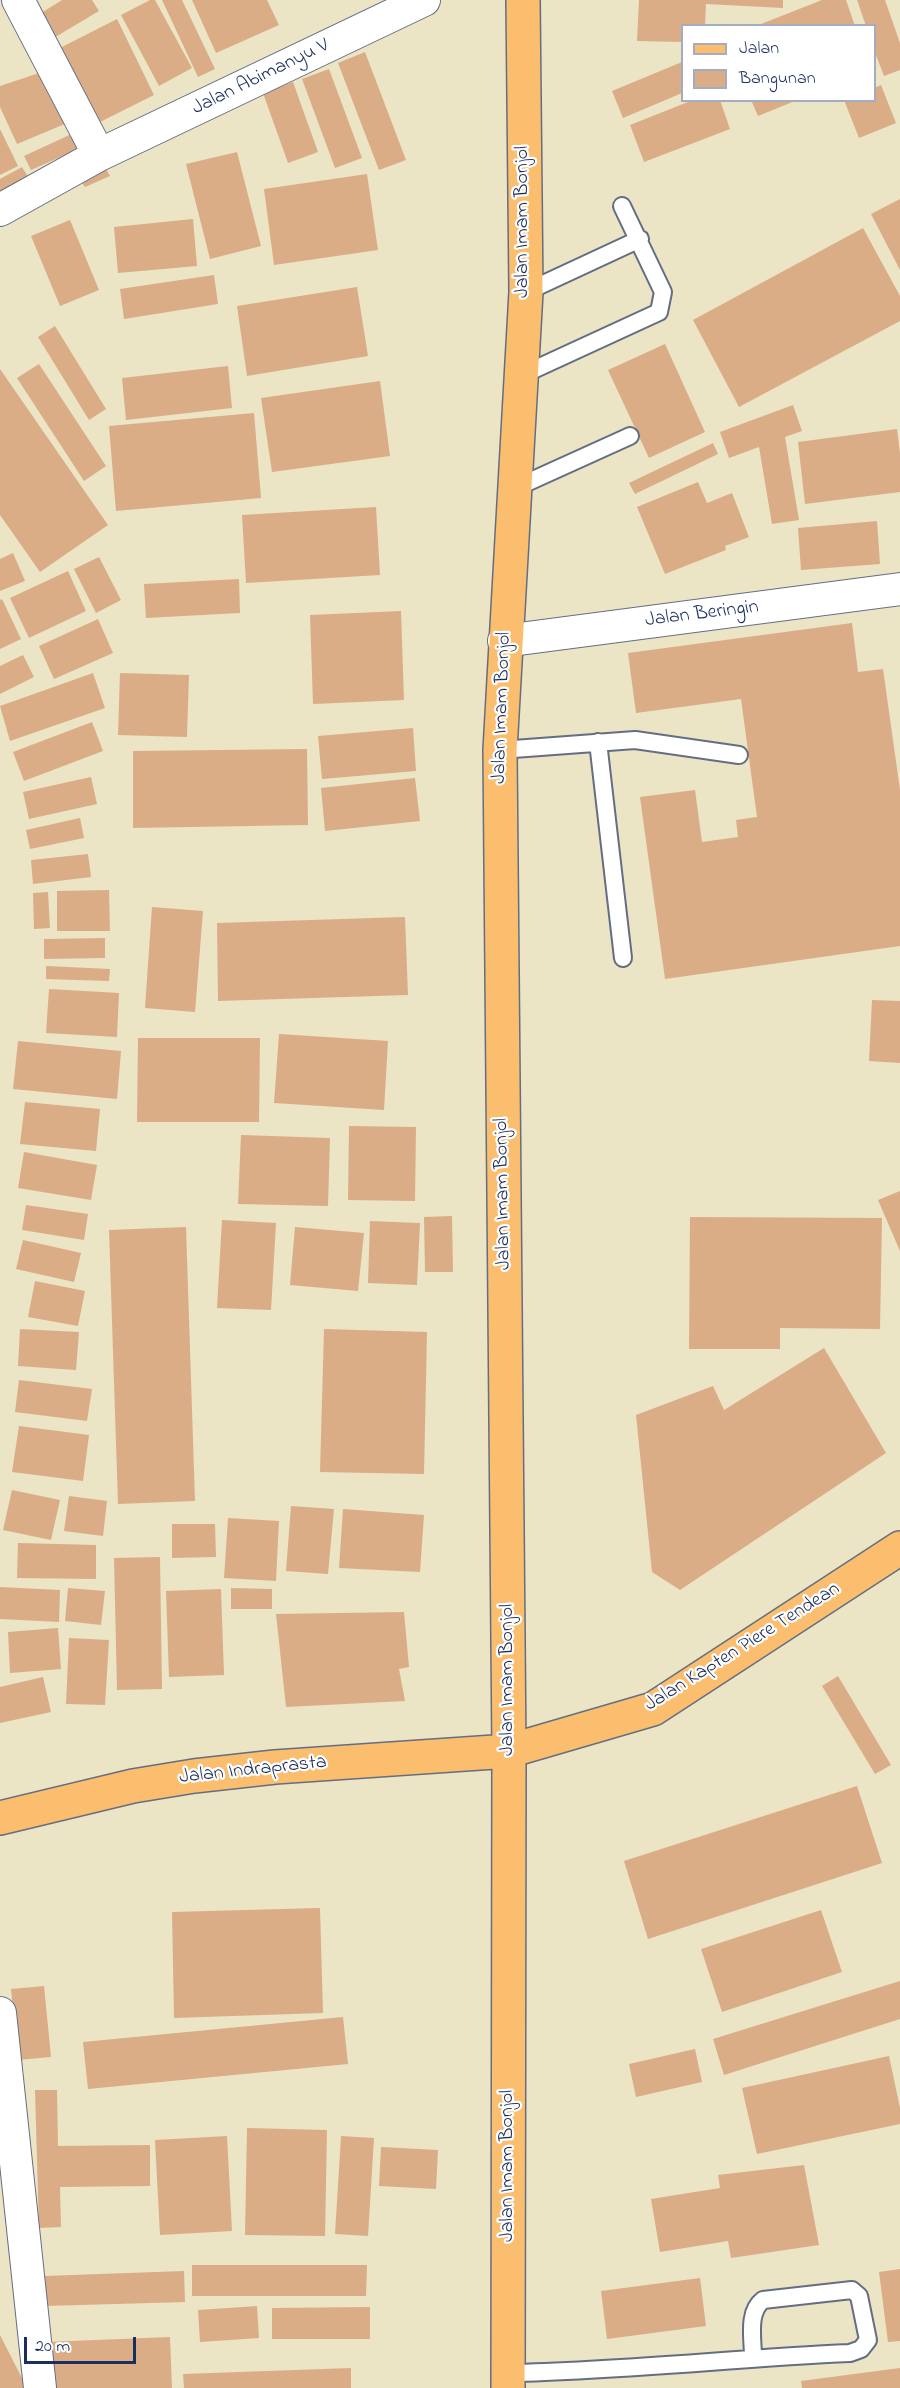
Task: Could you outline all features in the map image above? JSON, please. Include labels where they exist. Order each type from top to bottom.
[{"type":"main road","name":"Jalan Imam Bonjol","points":[[508,2380],[509,1751],[500,750],[504,641],[526,292],[523,0]]},
{"type":"main road","name":"Jalan Kapten Piere Tendean","points":[[509,1751],[653,1709],[900,1548]]},
{"type":"main road","name":"Jalan Indraprasta","points":[[0,1818],[133,1786],[194,1776],[275,1767],[509,1751]]},
{"type":"street","points":[[18,0],[99,155]]},
{"type":"street","name":"Jalan Abimanyu V","points":[[0,210],[99,155],[424,0]]},
{"type":"street","name":"Jalan Beringin","points":[[504,641],[900,590]]},
{"type":"street","points":[[0,2013],[6,2139],[40,2388]]},
{"type":"lane","points":[[520,376],[659,312],[663,292],[640,239],[622,206]]},
{"type":"lane","points":[[526,292],[640,239]]},
{"type":"lane","points":[[513,489],[630,436]]},
{"type":"lane","points":[[500,750],[635,740],[739,755]]},
{"type":"lane","points":[[598,742],[623,958]]},
{"type":"lane","points":[[508,2380],[556,2372],[753,2357],[850,2353],[861,2349],[868,2340],[859,2296],[852,2290],[764,2300],[756,2306],[753,2314],[753,2357]]},
{"type":"building","points":[[62,0],[92,0],[99,11],[52,39],[38,15]]},
{"type":"building","points":[[150,0],[155,0],[192,68],[159,86],[121,15]]},
{"type":"building","points":[[162,0],[182,0],[215,69],[198,77]]},
{"type":"building","points":[[192,0],[267,0],[279,25],[216,53]]},
{"type":"building","points":[[639,0],[783,0],[783,8],[706,4],[705,24],[681,24],[681,42],[637,41]]},
{"type":"building","points":[[822,0],[846,0],[854,24],[761,24]]},
{"type":"building","points":[[857,0],[885,0],[900,43],[900,70],[884,76],[876,55],[876,24],[865,24]]},
{"type":"building","points":[[117,19],[154,95],[94,125],[56,50]]},
{"type":"building","points":[[365,52],[406,160],[379,170],[338,63]]},
{"type":"building","points":[[681,62],[681,93],[623,118],[612,91]]},
{"type":"building","points":[[329,69],[362,158],[335,168],[302,79]]},
{"type":"building","points":[[45,71],[72,121],[17,144],[0,107],[0,86]]},
{"type":"building","points":[[293,82],[318,152],[288,163],[263,93]]},
{"type":"building","points":[[881,85],[896,123],[859,138],[845,102],[876,102],[876,87]]},
{"type":"building","points":[[688,102],[721,102],[730,129],[644,162],[630,125]]},
{"type":"building","points":[[752,102],[793,102],[758,116]]},
{"type":"building","points":[[0,129],[18,166],[0,175]]},
{"type":"building","points":[[78,131],[85,146],[31,170],[24,156]]},
{"type":"building","points":[[237,152],[261,246],[210,259],[186,164]]},
{"type":"building","points":[[101,160],[110,176],[85,187],[76,174]]},
{"type":"building","points":[[22,167],[33,185],[0,204],[0,179]]},
{"type":"building","points":[[367,174],[378,250],[274,265],[264,189]]},
{"type":"building","points":[[900,199],[900,270],[871,214]]},
{"type":"building","points":[[193,219],[197,266],[118,273],[114,227]]},
{"type":"building","points":[[70,220],[99,290],[60,306],[31,236]]},
{"type":"building","points":[[863,228],[900,296],[900,321],[739,407],[693,320]]},
{"type":"building","points":[[214,275],[218,304],[124,319],[120,289]]},
{"type":"building","points":[[357,287],[368,356],[247,376],[237,306]]},
{"type":"building","points":[[55,326],[106,409],[89,420],[38,337]]},
{"type":"building","points":[[665,344],[705,432],[649,458],[608,370]]},
{"type":"building","points":[[39,364],[106,466],[84,481],[17,378]]},
{"type":"building","points":[[228,366],[232,408],[126,420],[122,378]]},
{"type":"building","points":[[0,369],[108,525],[40,572],[0,515]]},
{"type":"building","points":[[380,381],[390,456],[272,472],[261,398]]},
{"type":"building","points":[[793,405],[802,431],[785,437],[799,520],[772,524],[759,447],[729,458],[720,432]]},
{"type":"building","points":[[254,413],[261,498],[116,511],[109,426]]},
{"type":"building","points":[[897,429],[900,453],[900,492],[805,504],[798,442]]},
{"type":"building","points":[[713,443],[718,454],[635,494],[629,483]]},
{"type":"building","points":[[698,482],[707,503],[732,493],[749,537],[725,546],[726,550],[665,574],[637,507]]},
{"type":"building","points":[[376,507],[380,575],[246,583],[242,515]]},
{"type":"building","points":[[877,521],[880,564],[801,570],[798,528]]},
{"type":"building","points":[[13,553],[25,581],[0,591],[0,559]]},
{"type":"building","points":[[99,557],[121,600],[96,613],[74,569]]},
{"type":"building","points":[[68,571],[86,611],[29,638],[10,598]]},
{"type":"building","points":[[239,579],[240,613],[146,618],[144,584]]},
{"type":"building","points":[[2,599],[21,639],[0,649],[0,600]]},
{"type":"building","points":[[401,611],[404,700],[313,704],[310,615]]},
{"type":"building","points":[[98,619],[113,653],[54,679],[39,646]]},
{"type":"building","points":[[852,623],[858,672],[883,669],[900,790],[900,946],[665,979],[640,797],[695,790],[702,842],[738,837],[736,820],[757,817],[741,699],[636,713],[628,653]]},
{"type":"building","points":[[23,655],[34,677],[0,694],[0,666]]},
{"type":"building","points":[[93,673],[105,708],[10,741],[0,706]]},
{"type":"building","points":[[120,673],[189,675],[187,737],[118,735]]},
{"type":"building","points":[[92,722],[103,751],[24,781],[13,752]]},
{"type":"building","points":[[413,728],[416,771],[322,779],[318,736]]},
{"type":"building","points":[[307,749],[308,825],[133,828],[133,751]]},
{"type":"building","points":[[91,777],[97,804],[29,819],[23,792]]},
{"type":"building","points":[[415,778],[420,821],[325,831],[321,788]]},
{"type":"building","points":[[80,818],[84,838],[30,849],[26,830]]},
{"type":"building","points":[[88,854],[91,877],[33,884],[31,860]]},
{"type":"building","points":[[109,890],[110,931],[57,931],[57,891]]},
{"type":"building","points":[[48,892],[50,928],[34,929],[33,893]]},
{"type":"building","points":[[152,907],[203,911],[195,1012],[145,1008]]},
{"type":"building","points":[[405,917],[408,995],[218,1001],[217,923]]},
{"type":"building","points":[[105,938],[105,958],[44,959],[44,939]]},
{"type":"building","points":[[46,966],[110,969],[109,981],[46,979]]},
{"type":"building","points":[[49,989],[119,993],[117,1037],[46,1033]]},
{"type":"building","points":[[872,1000],[900,1001],[900,1063],[869,1061]]},
{"type":"building","points":[[279,1034],[388,1041],[384,1110],[274,1103]]},
{"type":"building","points":[[138,1038],[260,1038],[259,1122],[137,1122]]},
{"type":"building","points":[[18,1041],[121,1051],[117,1099],[13,1089]]},
{"type":"building","points":[[25,1102],[100,1109],[96,1151],[20,1144]]},
{"type":"building","points":[[349,1126],[416,1127],[415,1201],[348,1200]]},
{"type":"building","points":[[241,1135],[330,1138],[328,1206],[238,1204]]},
{"type":"building","points":[[24,1152],[97,1165],[91,1200],[18,1188]]},
{"type":"building","points":[[900,1191],[900,1251],[878,1200]]},
{"type":"building","points":[[26,1205],[88,1214],[84,1240],[22,1230]]},
{"type":"building","points":[[452,1216],[453,1272],[425,1272],[424,1217]]},
{"type":"building","points":[[690,1217],[882,1218],[880,1329],[780,1328],[780,1349],[689,1349]]},
{"type":"building","points":[[222,1220],[276,1223],[271,1310],[217,1308]]},
{"type":"building","points":[[370,1221],[420,1223],[417,1285],[368,1283]]},
{"type":"building","points":[[186,1227],[195,1501],[118,1504],[109,1230]]},
{"type":"building","points":[[295,1227],[364,1233],[358,1291],[290,1285]]},
{"type":"building","points":[[23,1240],[81,1253],[74,1282],[16,1269]]},
{"type":"building","points":[[35,1281],[85,1291],[78,1326],[28,1317]]},
{"type":"building","points":[[20,1329],[79,1332],[76,1370],[18,1366]]},
{"type":"building","points":[[324,1329],[427,1332],[424,1474],[320,1472]]},
{"type":"building","points":[[824,1348],[886,1453],[680,1590],[652,1572],[636,1415],[713,1386],[724,1410]]},
{"type":"building","points":[[19,1380],[92,1389],[87,1421],[15,1412]]},
{"type":"building","points":[[19,1426],[89,1435],[83,1481],[12,1472]]},
{"type":"building","points":[[12,1490],[60,1500],[51,1540],[3,1530]]},
{"type":"building","points":[[69,1496],[107,1501],[103,1536],[64,1531]]},
{"type":"building","points":[[291,1506],[334,1509],[328,1574],[286,1571]]},
{"type":"building","points":[[343,1509],[424,1515],[420,1572],[339,1568]]},
{"type":"building","points":[[228,1518],[279,1521],[276,1581],[224,1578]]},
{"type":"building","points":[[172,1524],[215,1524],[216,1557],[172,1558]]},
{"type":"building","points":[[18,1543],[96,1545],[96,1579],[17,1578]]},
{"type":"building","points":[[160,1557],[162,1689],[117,1690],[114,1558]]},
{"type":"building","points":[[0,1587],[60,1590],[59,1622],[0,1619]]},
{"type":"building","points":[[68,1588],[105,1591],[101,1625],[65,1621]]},
{"type":"building","points":[[231,1588],[272,1589],[272,1609],[231,1609]]},
{"type":"building","points":[[221,1589],[224,1675],[169,1677],[166,1591]]},
{"type":"building","points":[[404,1612],[409,1667],[399,1669],[405,1701],[286,1707],[276,1614]]},
{"type":"building","points":[[58,1628],[61,1669],[10,1673],[8,1632]]},
{"type":"building","points":[[69,1638],[109,1640],[105,1705],[66,1704]]},
{"type":"building","points":[[838,1676],[891,1765],[875,1774],[822,1686]]},
{"type":"building","points":[[43,1677],[51,1712],[0,1723],[0,1687]]},
{"type":"building","points":[[857,1786],[882,1863],[648,1939],[624,1861]]},
{"type":"building","points":[[320,1908],[323,2013],[174,2018],[172,1912]]},
{"type":"building","points":[[821,1910],[842,1972],[722,2012],[701,1949]]},
{"type":"building","points":[[900,1981],[900,2019],[724,2075],[713,2039]]},
{"type":"building","points":[[44,1986],[51,2057],[18,2060],[11,1989]]},
{"type":"building","points":[[343,2017],[348,2064],[88,2089],[83,2042]]},
{"type":"building","points":[[695,2049],[702,2082],[636,2097],[629,2064]]},
{"type":"building","points":[[889,2056],[900,2108],[900,2124],[757,2154],[742,2088]]},
{"type":"building","points":[[35,2090],[57,2090],[58,2146],[150,2145],[150,2186],[60,2187],[61,2227],[39,2228]]},
{"type":"building","points":[[247,2128],[327,2130],[325,2236],[245,2235]]},
{"type":"building","points":[[227,2136],[232,2231],[160,2235],[155,2140]]},
{"type":"building","points":[[341,2136],[374,2138],[368,2236],[335,2234]]},
{"type":"building","points":[[381,2147],[438,2150],[436,2189],[379,2186]]},
{"type":"building","points":[[804,2165],[819,2245],[731,2258],[728,2241],[660,2252],[651,2199],[720,2188],[718,2175]]},
{"type":"building","points":[[192,2265],[367,2265],[366,2296],[192,2296]]},
{"type":"building","points":[[900,2269],[900,2341],[888,2342],[879,2272]]},
{"type":"building","points":[[184,2271],[185,2302],[45,2306],[44,2276]]},
{"type":"building","points":[[700,2278],[706,2326],[607,2339],[601,2291]]},
{"type":"building","points":[[257,2306],[259,2338],[200,2342],[198,2310]]},
{"type":"building","points":[[370,2307],[370,2339],[272,2339],[272,2308]]},
{"type":"building","points":[[0,2335],[27,2388],[0,2388]]},
{"type":"building","points":[[170,2337],[172,2388],[47,2388],[46,2342]]},
{"type":"building","points":[[351,2368],[351,2388],[184,2388],[183,2374]]},
{"type":"building","points":[[900,2368],[900,2388],[802,2388],[801,2381]]}]
